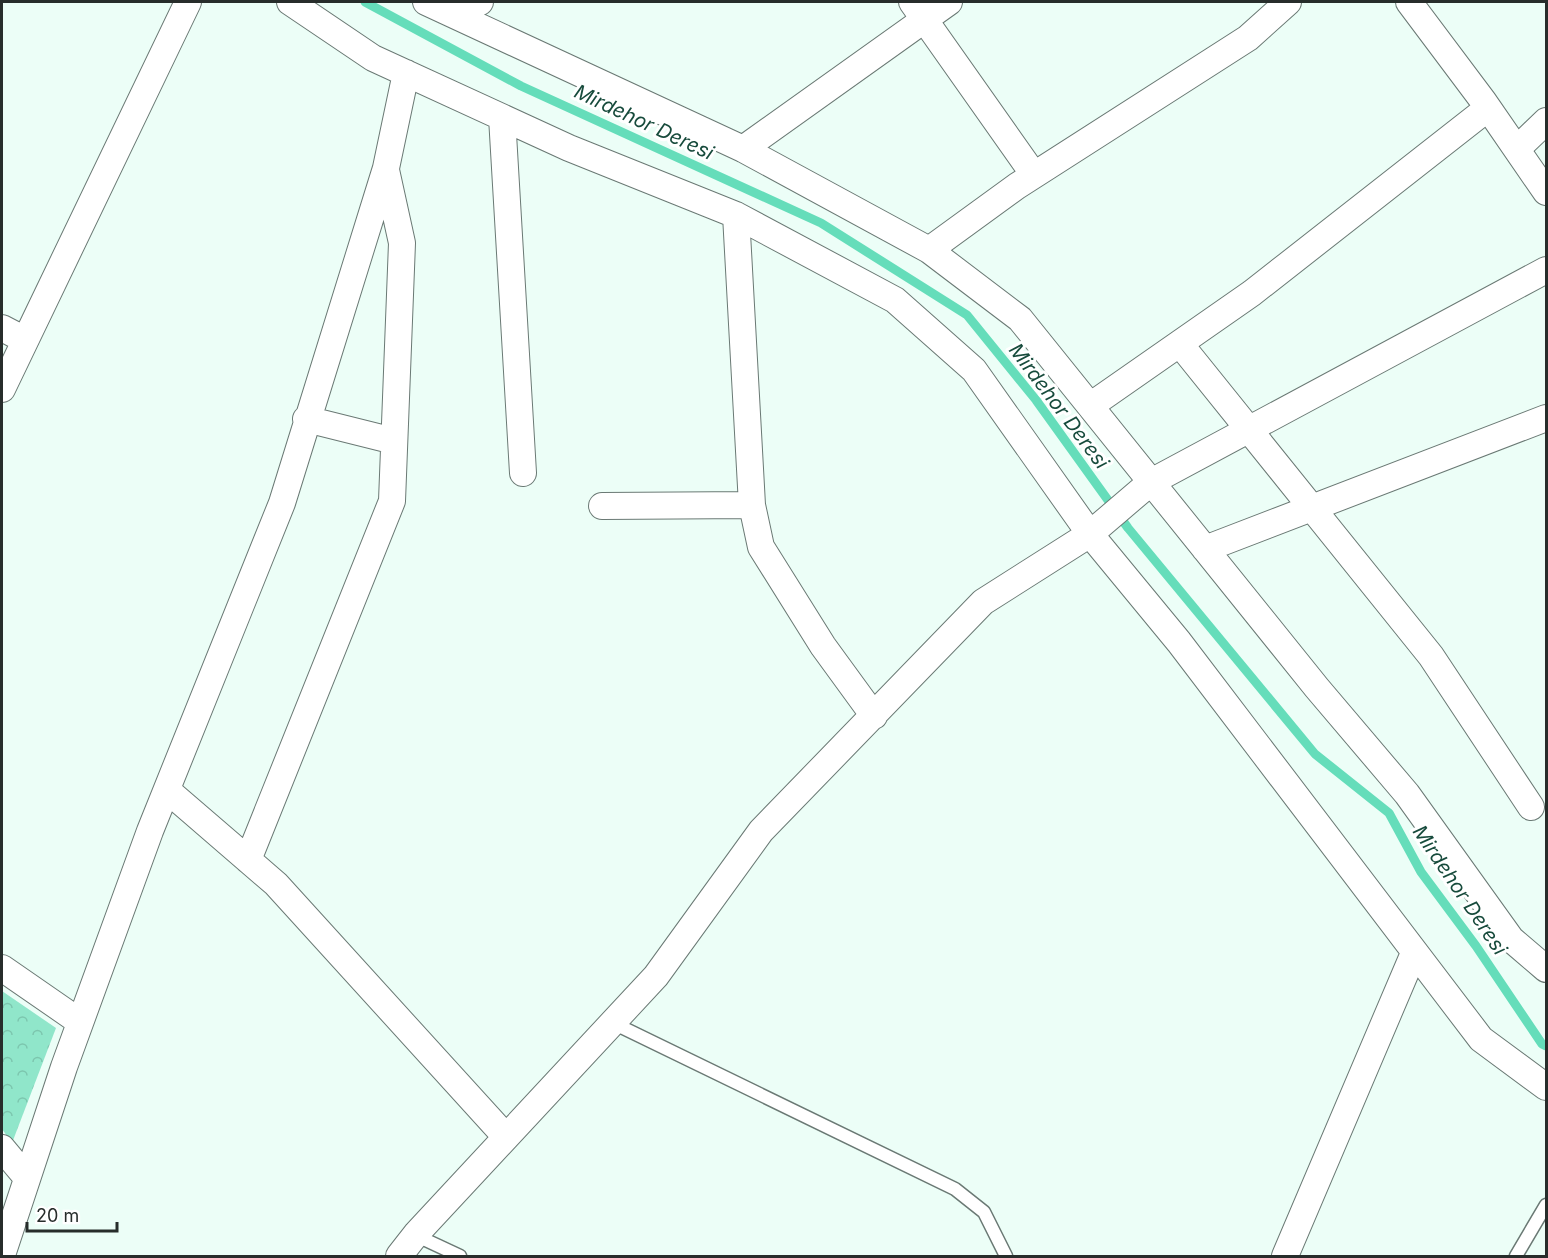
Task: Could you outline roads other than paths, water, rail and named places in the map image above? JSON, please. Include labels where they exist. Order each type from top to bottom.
[{"type":"street","points":[[2,389],[188,2]]},
{"type":"street","points":[[290,2],[373,58],[569,148],[736,216],[895,300],[974,370],[1090,534],[1179,642],[1481,1039],[1546,1087]]},
{"type":"street","points":[[435,6],[480,2]]},
{"type":"street","points":[[743,149],[918,10],[948,2]]},
{"type":"street","points":[[929,250],[1034,175],[1248,38],[1288,2]]},
{"type":"street","points":[[1408,2],[1488,108],[1546,192]]},
{"type":"street","points":[[435,6],[743,149],[929,250],[1020,319],[1205,549],[1407,794],[1511,939],[1546,969]]},
{"type":"street","points":[[918,10],[1034,175]]},
{"type":"street","points":[[2,1255],[80,1022],[167,790],[282,503],[306,419],[386,168],[406,73]]},
{"type":"street","points":[[1090,406],[1252,293],[1488,108]]},
{"type":"street","points":[[502,117],[523,473]]},
{"type":"street","points":[[1517,149],[1546,122]]},
{"type":"street","points":[[248,860],[392,501],[402,243],[386,168]]},
{"type":"street","points":[[736,216],[752,505],[760,547],[823,646],[874,716]]},
{"type":"street","points":[[399,1257],[415,1235],[656,976],[761,831],[983,602],[1090,534],[1151,482],[1546,270]]},
{"type":"street","points":[[2,328],[25,340]]},
{"type":"street","points":[[1180,344],[1431,656],[1531,807]]},
{"type":"street","points":[[1205,549],[1546,418]]},
{"type":"street","points":[[306,419],[394,441]]},
{"type":"street","points":[[602,506],[752,505]]},
{"type":"street","points":[[167,790],[276,884],[506,1137]]},
{"type":"street","points":[[1285,1257],[1414,953]]},
{"type":"street","points":[[2,968],[80,1022]]},
{"type":"street","points":[[2,1148],[27,1178]]},
{"type":"lane","points":[[611,1022],[956,1189],[984,1212],[1006,1257]]},
{"type":"lane","points":[[1516,1257],[1546,1205]]},
{"type":"lane","points":[[415,1235],[460,1257]]},
{"type":"waterway","name":"Mirdehor Deresi","points":[[365,2],[521,86],[821,223],[967,315],[1036,400],[1128,528],[1315,754],[1389,813],[1421,872],[1476,946],[1542,1044],[1546,1046]]}]
